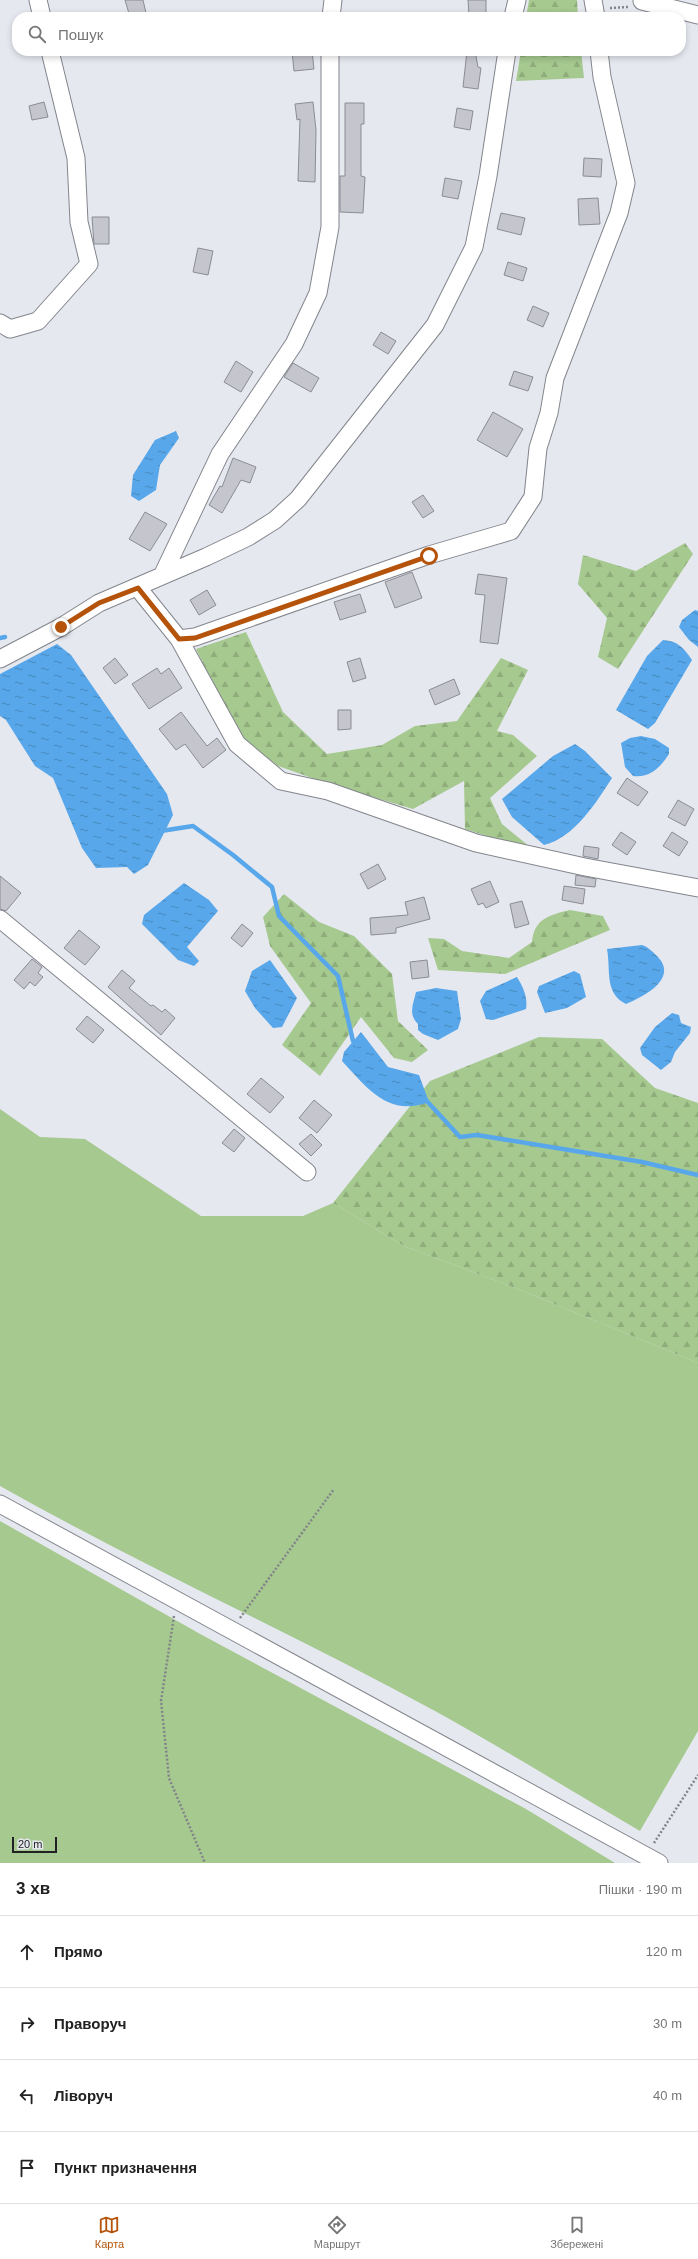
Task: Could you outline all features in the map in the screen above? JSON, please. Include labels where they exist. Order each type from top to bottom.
[{"type":"street","points":[[38,0],[41,12]]},
{"type":"street","points":[[332,12],[333,0]]},
{"type":"street","points":[[514,12],[517,0]]},
{"type":"street","points":[[642,1],[698,15]]},
{"type":"street","points":[[0,323],[10,329],[38,322],[89,264],[79,222],[76,158],[51,56]]},
{"type":"street","points":[[162,576],[220,454],[294,344],[318,294],[330,227],[330,56]]},
{"type":"street","points":[[0,659],[61,627],[99,603],[138,588],[248,537],[275,520],[292,504],[435,325],[474,247],[488,176],[506,56]]},
{"type":"street","points":[[179,639],[195,638],[429,556],[510,531],[533,496],[538,448],[549,413],[555,378],[619,213],[626,183],[602,77],[600,56]]},
{"type":"street","points":[[138,588],[179,639],[237,744],[281,781],[328,791],[476,843],[585,867],[698,888]]},
{"type":"street","points":[[0,919],[306,1172]]},
{"type":"street","points":[[0,1504],[653,1859]]},
{"type":"path","points":[[598,7],[625,9],[642,1]]},
{"type":"path","points":[[232,1630],[334,1489]]},
{"type":"path","points":[[177,1599],[161,1701],[169,1778],[206,1863]]},
{"type":"path","points":[[653,1859],[698,1775]]},
{"type":"green space","points":[[529,0],[577,0],[578,12],[527,12]]},
{"type":"green space","points":[[520,56],[582,56],[584,78],[516,81]]},
{"type":"green space","points":[[685,543],[693,554],[618,669],[598,657],[607,618],[578,584],[583,555],[636,571]]},
{"type":"green space","points":[[246,632],[283,712],[327,754],[382,745],[415,726],[457,721],[501,658],[528,670],[497,731],[513,735],[537,756],[490,798],[502,824],[535,851],[465,829],[464,781],[413,809],[329,784],[278,766],[240,738],[196,649]]},
{"type":"green space","points":[[284,894],[319,922],[354,936],[392,974],[398,1021],[428,1050],[412,1062],[394,1058],[361,1017],[320,1076],[282,1045],[311,1003],[270,946],[263,917]]},
{"type":"green space","points":[[570,910],[603,916],[610,930],[505,974],[438,970],[428,938],[444,939],[462,951],[509,958],[532,942],[533,934],[536,928],[544,919]]},
{"type":"green space","points":[[539,1037],[602,1039],[655,1088],[698,1103],[698,1363],[523,1291],[404,1246],[333,1203],[430,1081]]},
{"type":"green space","points":[[0,1109],[40,1137],[85,1139],[201,1216],[303,1216],[333,1203],[404,1246],[523,1291],[698,1363],[698,1731],[640,1831],[435,1711],[381,1682],[162,1572],[0,1486]]},
{"type":"green space","points":[[0,1521],[202,1635],[526,1809],[615,1863],[0,1863]]},
{"type":"water","points":[[176,431],[179,438],[160,465],[156,490],[139,501],[131,496],[133,475],[155,440]]},
{"type":"water","points":[[695,610],[698,611],[698,647],[689,640],[679,627],[682,620]]},
{"type":"water","points":[[663,640],[673,642],[680,646],[692,660],[655,723],[648,729],[616,710],[647,656]]},
{"type":"water","points":[[57,644],[71,655],[167,794],[173,815],[148,865],[134,874],[127,867],[96,868],[82,848],[53,778],[35,766],[6,720],[0,716],[0,674]]},
{"type":"water","points":[[641,736],[655,739],[669,748],[669,754],[662,764],[654,771],[645,775],[633,776],[625,767],[621,743],[630,738]]},
{"type":"water","points":[[575,744],[585,751],[612,778],[599,798],[574,827],[555,841],[544,845],[512,817],[502,799],[553,756]]},
{"type":"water","points":[[184,883],[209,900],[218,911],[187,947],[199,961],[194,966],[178,960],[142,924],[144,915]]},
{"type":"water","points":[[642,945],[657,956],[663,964],[664,972],[662,979],[650,991],[626,1004],[614,994],[611,988],[607,949]]},
{"type":"water","points":[[270,960],[297,998],[282,1027],[273,1028],[255,1008],[245,991],[252,971]]},
{"type":"water","points":[[574,971],[580,974],[586,997],[567,1008],[545,1013],[537,992],[539,986]]},
{"type":"water","points":[[517,977],[524,992],[526,1009],[493,1020],[486,1019],[480,1001],[486,991]]},
{"type":"water","points":[[436,988],[457,991],[461,1019],[458,1029],[438,1040],[423,1034],[418,1030],[418,1024],[412,1013],[416,992]]},
{"type":"water","points":[[672,1013],[679,1015],[681,1023],[691,1027],[690,1033],[675,1052],[671,1062],[661,1070],[642,1055],[640,1048],[655,1027]]},
{"type":"water","points":[[361,1032],[388,1067],[419,1075],[429,1102],[415,1106],[402,1106],[390,1103],[380,1098],[361,1081],[342,1061],[344,1052]]},
{"type":"building","points":[[125,0],[143,0],[146,12],[129,12]]},
{"type":"building","points":[[468,0],[486,0],[486,12],[469,12]]},
{"type":"building","points":[[292,56],[313,56],[314,69],[294,71]]},
{"type":"building","points":[[466,56],[476,56],[478,67],[481,68],[478,89],[463,87]]},
{"type":"building","points":[[44,102],[48,117],[32,120],[29,106]]},
{"type":"building","points":[[313,102],[316,130],[315,182],[298,181],[300,119],[297,120],[295,104]]},
{"type":"building","points":[[345,103],[364,103],[364,124],[361,124],[361,176],[365,177],[363,213],[340,212],[340,176],[345,176]]},
{"type":"building","points":[[457,108],[473,111],[470,130],[454,127]]},
{"type":"building","points":[[584,158],[602,159],[601,177],[583,176]]},
{"type":"building","points":[[445,178],[462,181],[458,199],[442,196]]},
{"type":"building","points":[[598,198],[600,224],[579,225],[578,199]]},
{"type":"building","points":[[501,213],[525,218],[521,235],[497,229]]},
{"type":"building","points":[[92,217],[109,217],[109,244],[94,244]]},
{"type":"building","points":[[198,248],[213,251],[208,275],[193,272]]},
{"type":"building","points":[[508,262],[527,268],[523,281],[504,275]]},
{"type":"building","points":[[533,306],[549,313],[543,327],[527,320]]},
{"type":"building","points":[[381,332],[396,341],[388,354],[373,345]]},
{"type":"building","points":[[236,361],[253,372],[241,392],[224,382]]},
{"type":"building","points":[[293,363],[319,378],[311,392],[284,377]]},
{"type":"building","points":[[514,371],[533,377],[528,391],[509,385]]},
{"type":"building","points":[[493,412],[523,429],[507,457],[477,440]]},
{"type":"building","points":[[233,458],[256,467],[250,483],[241,480],[222,513],[209,505],[220,486],[222,487]]},
{"type":"building","points":[[423,495],[434,511],[423,518],[412,502]]},
{"type":"building","points":[[145,512],[167,524],[150,551],[129,539]]},
{"type":"building","points":[[412,572],[422,598],[395,608],[385,582]]},
{"type":"building","points":[[478,574],[507,578],[498,644],[480,642],[485,595],[475,594]]},
{"type":"building","points":[[207,590],[216,605],[199,615],[190,600]]},
{"type":"building","points":[[360,594],[366,612],[340,620],[334,602]]},
{"type":"building","points":[[115,658],[128,675],[115,684],[103,668]]},
{"type":"building","points":[[360,658],[366,678],[353,682],[347,662]]},
{"type":"building","points":[[157,668],[161,674],[169,668],[182,688],[149,709],[132,684]]},
{"type":"building","points":[[454,679],[460,694],[435,705],[429,690]]},
{"type":"building","points":[[338,710],[351,710],[351,729],[338,730]]},
{"type":"building","points":[[181,712],[207,746],[217,738],[226,750],[203,768],[185,744],[176,750],[159,729]]},
{"type":"building","points":[[627,778],[648,792],[638,806],[617,793]]},
{"type":"building","points":[[678,800],[694,809],[685,826],[668,817]]},
{"type":"building","points":[[621,832],[636,842],[627,855],[612,845]]},
{"type":"building","points":[[672,832],[688,842],[679,856],[663,846]]},
{"type":"building","points":[[584,846],[599,848],[598,859],[583,856]]},
{"type":"building","points":[[378,864],[386,879],[368,889],[360,874]]},
{"type":"building","points":[[576,875],[596,879],[595,887],[575,885]]},
{"type":"building","points":[[0,876],[21,893],[6,911],[0,909]]},
{"type":"building","points":[[490,881],[499,902],[486,908],[483,903],[478,905],[471,889]]},
{"type":"building","points":[[564,886],[585,889],[583,904],[562,900]]},
{"type":"building","points":[[424,897],[430,919],[396,928],[396,933],[371,935],[370,918],[408,915],[405,902]]},
{"type":"building","points":[[522,901],[529,924],[515,928],[510,904]]},
{"type":"building","points":[[242,924],[253,933],[242,947],[231,938]]},
{"type":"building","points":[[79,930],[100,947],[85,965],[64,948]]},
{"type":"building","points":[[32,959],[42,967],[38,973],[43,977],[35,986],[30,982],[24,989],[14,980]]},
{"type":"building","points":[[427,960],[429,977],[412,979],[410,962]]},
{"type":"building","points":[[122,970],[135,981],[129,988],[151,1006],[153,1005],[162,1012],[165,1009],[175,1018],[161,1035],[108,987]]},
{"type":"building","points":[[87,1016],[104,1030],[93,1043],[76,1029]]},
{"type":"building","points":[[261,1078],[284,1097],[270,1113],[247,1094]]},
{"type":"building","points":[[314,1100],[332,1115],[317,1133],[299,1118]]},
{"type":"building","points":[[234,1129],[245,1138],[234,1152],[222,1143]]},
{"type":"building","points":[[311,1134],[322,1145],[311,1156],[299,1144]]},
{"type":"waterway","points":[[0,638],[5,637]]},
{"type":"waterway","points":[[161,831],[193,826],[233,855],[272,887],[279,916],[338,976],[353,1041],[357,1045]]},
{"type":"waterway","points":[[424,1098],[460,1137],[477,1135],[642,1162],[698,1175]]},
{"type":"route","points":[[61,627],[99,603],[138,588],[179,639],[195,638],[429,556]]}]
